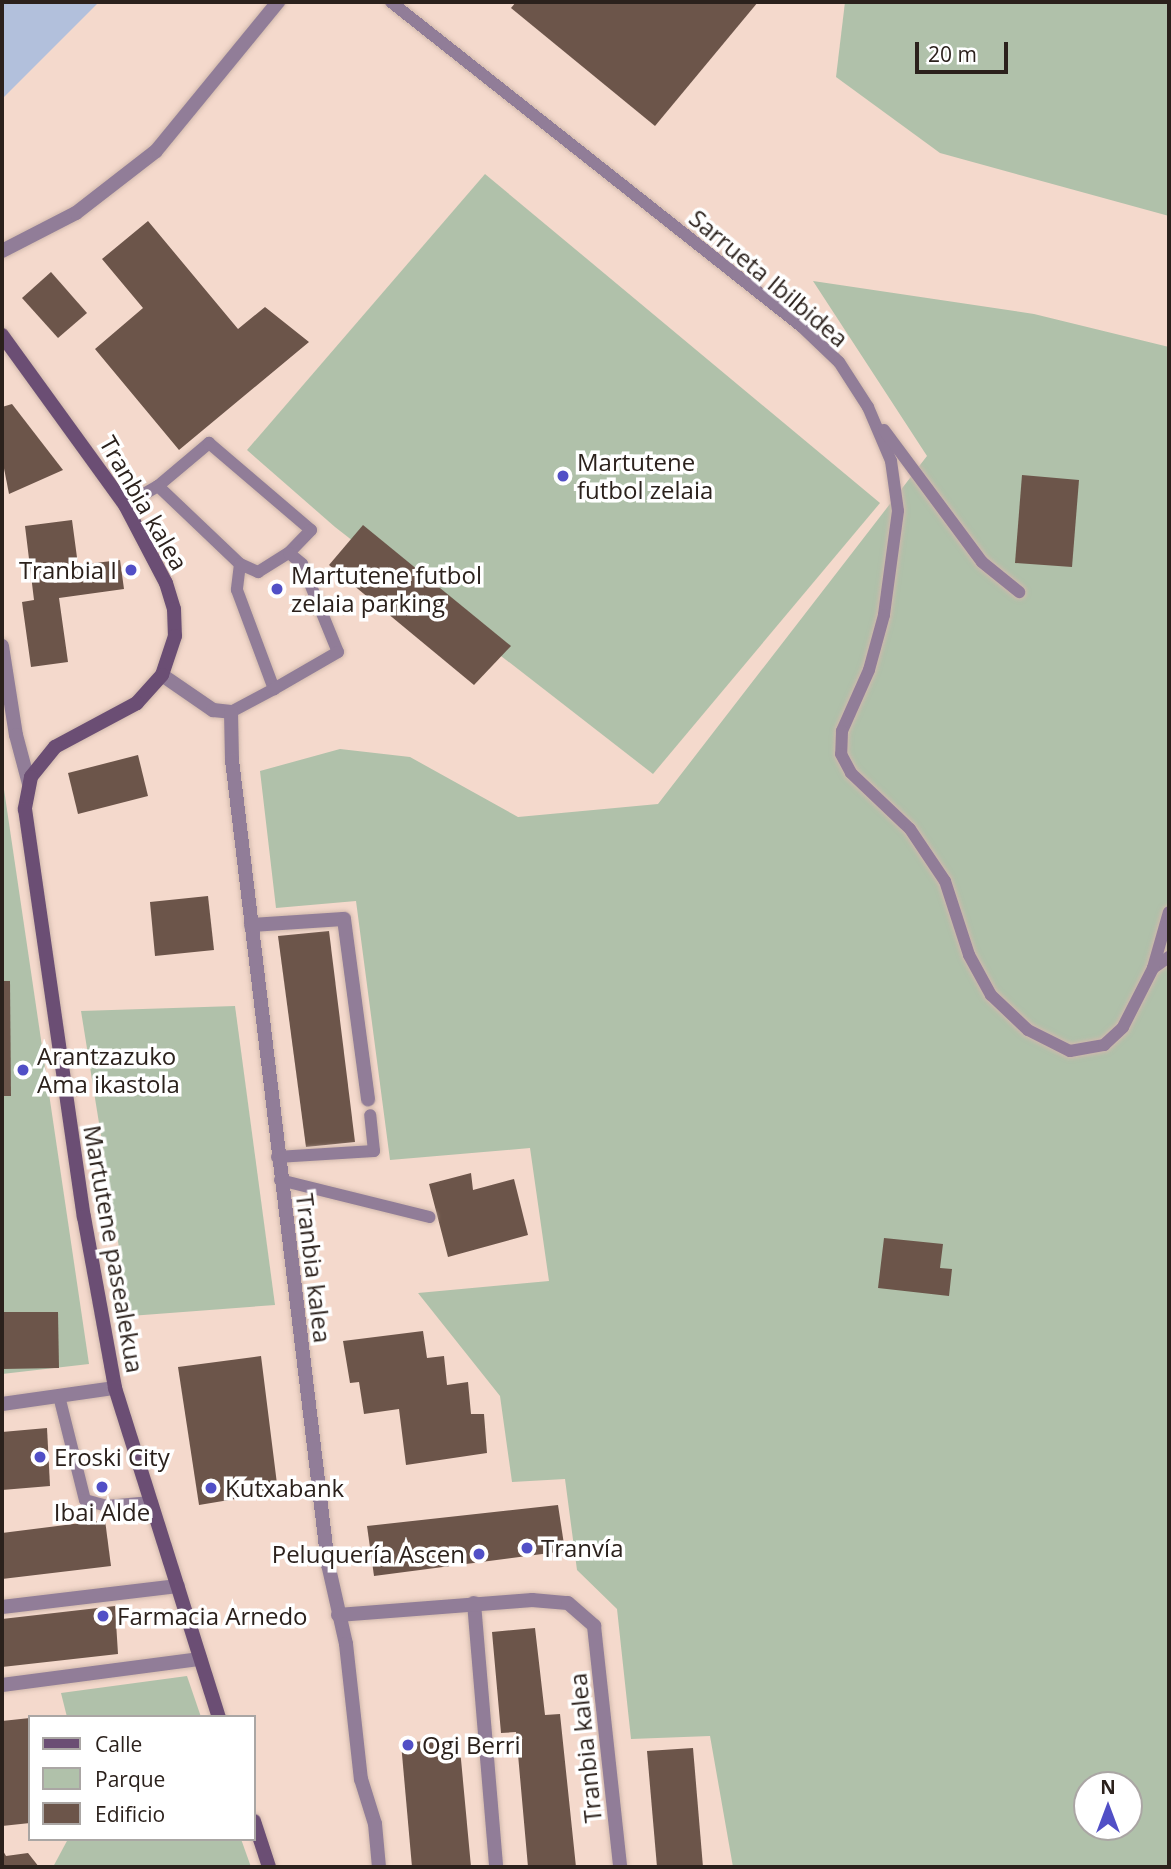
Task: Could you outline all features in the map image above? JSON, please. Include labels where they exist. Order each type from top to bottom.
[{"type":"main road","name":"Tranbia kalea","points":[[2,335],[125,505],[166,583],[174,609],[175,636],[162,675]]},
{"type":"main road","points":[[29,784],[55,747],[137,702],[162,675]]},
{"type":"main road","name":"Martutene pasealekua","points":[[29,784],[25,809],[55,1026],[115,1388],[218,1715]]},
{"type":"main road","points":[[256,1827],[269,1867]]},
{"type":"street","points":[[2,251],[76,213],[138,167],[278,2]]},
{"type":"street","points":[[2,646],[16,735],[29,784]]},
{"type":"street","points":[[162,675],[213,710],[231,712]]},
{"type":"street","name":"Tranbia kalea","points":[[231,712],[232,760],[296,1306],[338,1615],[346,1644],[361,1779],[375,1825],[379,1867]]},
{"type":"street","points":[[2,729],[16,735]]},
{"type":"street","points":[[251,925],[344,919],[368,1099]]},
{"type":"street","points":[[2,1404],[115,1388]]},
{"type":"street","points":[[2,1607],[178,1586]]},
{"type":"street","name":"Tranbia kalea","points":[[338,1615],[532,1600],[568,1603],[594,1626],[620,1867]]},
{"type":"street","points":[[474,1603],[496,1867]]},
{"type":"street","points":[[2,1685],[200,1659]]},
{"type":"lane","name":"Sarrueta Ibilbidea","points":[[391,2],[801,326],[839,362],[868,407],[891,461],[898,511],[884,615],[869,670],[842,731],[841,754],[851,774],[910,829],[944,881],[969,955],[991,995],[1028,1030],[1070,1051],[1104,1045],[1123,1027],[1153,968],[1169,957]]},
{"type":"lane","points":[[868,407],[967,543],[1019,592]]},
{"type":"lane","points":[[125,505],[158,486],[209,443],[311,530],[289,553],[258,572],[240,564],[158,486]]},
{"type":"lane","points":[[231,712],[338,652],[302,564],[289,553]]},
{"type":"lane","points":[[240,564],[237,590],[274,689]]},
{"type":"lane","points":[[1153,968],[1169,912]]},
{"type":"lane","points":[[277,1157],[374,1151],[370,1115]]},
{"type":"lane","points":[[280,1180],[430,1217]]},
{"type":"lane","points":[[59,1396],[85,1500],[107,1506],[150,1502]]},
{"type":"green space","points":[[845,2],[1169,2],[1169,216],[940,153],[836,77]]},
{"type":"green space","name":"Martutene futbol zelaia","points":[[485,174],[880,503],[653,774],[335,527],[247,450]]},
{"type":"green space","points":[[813,281],[1034,314],[1169,347],[1169,1867],[733,1867],[710,1736],[631,1739],[617,1609],[577,1570],[565,1479],[512,1482],[500,1396],[418,1293],[549,1281],[530,1148],[390,1160],[356,901],[276,908],[260,771],[340,749],[410,757],[518,817],[658,804],[927,456]]},
{"type":"green space","name":"Arantzazuko Ama ikastola","points":[[2,776],[89,1364],[2,1374]]},
{"type":"green space","points":[[235,1006],[275,1305],[130,1316],[81,1011]]},
{"type":"green space","points":[[187,1676],[200,1715],[66,1715],[61,1693]]},
{"type":"green space","points":[[67,1841],[242,1841],[251,1867],[53,1867]]},
{"type":"water","points":[[2,2],[99,2],[2,99]]},
{"type":"building","points":[[516,2],[758,2],[655,126],[511,8]]},
{"type":"building","points":[[148,221],[238,329],[265,307],[309,342],[179,450],[95,349],[143,308],[102,259]]},
{"type":"building","points":[[51,272],[87,313],[58,338],[22,298]]},
{"type":"building","points":[[12,404],[63,470],[9,494],[2,458],[2,407]]},
{"type":"building","points":[[1022,475],[1079,480],[1072,567],[1015,563]]},
{"type":"building","points":[[72,520],[78,565],[120,560],[124,589],[59,598],[68,662],[31,667],[22,602],[34,600],[25,526]]},
{"type":"building","points":[[363,525],[511,646],[474,685],[329,565]]},
{"type":"building","points":[[138,755],[148,796],[78,814],[68,773]]},
{"type":"building","points":[[208,896],[214,950],[155,956],[150,902]]},
{"type":"building","points":[[329,931],[355,1142],[306,1147],[278,936]]},
{"type":"building","points":[[2,981],[10,981],[11,1096],[2,1096]]},
{"type":"building","points":[[471,1173],[473,1190],[514,1179],[528,1235],[448,1257],[429,1184]]},
{"type":"building","points":[[884,1238],[943,1244],[940,1268],[952,1269],[949,1296],[878,1288]]},
{"type":"building","points":[[2,1312],[58,1312],[59,1368],[2,1369]]},
{"type":"building","points":[[423,1331],[427,1358],[444,1356],[447,1385],[468,1382],[471,1414],[484,1414],[487,1453],[406,1465],[399,1409],[364,1414],[359,1382],[350,1383],[343,1341]]},
{"type":"building","points":[[261,1356],[278,1492],[199,1505],[178,1367]]},
{"type":"building","points":[[47,1428],[50,1486],[2,1490],[2,1432]]},
{"type":"building","points":[[558,1505],[565,1551],[374,1576],[367,1526]]},
{"type":"building","points":[[105,1520],[111,1566],[2,1579],[2,1533]]},
{"type":"building","points":[[115,1606],[118,1654],[2,1667],[2,1619]]},
{"type":"building","points":[[535,1628],[545,1715],[560,1714],[576,1867],[528,1867],[516,1732],[501,1733],[492,1632]]},
{"type":"building","points":[[28,1718],[28,1823],[2,1826],[2,1721]]},
{"type":"building","points":[[459,1738],[471,1867],[412,1867],[401,1743]]},
{"type":"building","points":[[693,1748],[703,1867],[657,1867],[647,1751]]},
{"type":"building","points":[[2,1849],[6,1856],[28,1853],[39,1867],[2,1867]]},
{"type":"place","name":"Martutene futbol zelaia","points":[[563,476]]},
{"type":"place","name":"Tranbia I","points":[[131,570]]},
{"type":"place","name":"Martutene futbol zelaia parking","points":[[277,589]]},
{"type":"place","name":"Arantzazuko Ama ikastola","points":[[23,1070]]},
{"type":"place","name":"Eroski City","points":[[40,1457]]},
{"type":"place","name":"Ibai Alde","points":[[102,1487]]},
{"type":"place","name":"Kutxabank","points":[[211,1488]]},
{"type":"place","name":"Tranvía","points":[[527,1548]]},
{"type":"place","name":"Peluquería Ascen","points":[[479,1554]]},
{"type":"place","name":"Farmacia Arnedo","points":[[103,1616]]},
{"type":"place","name":"Ogi Berri","points":[[408,1745]]}]
